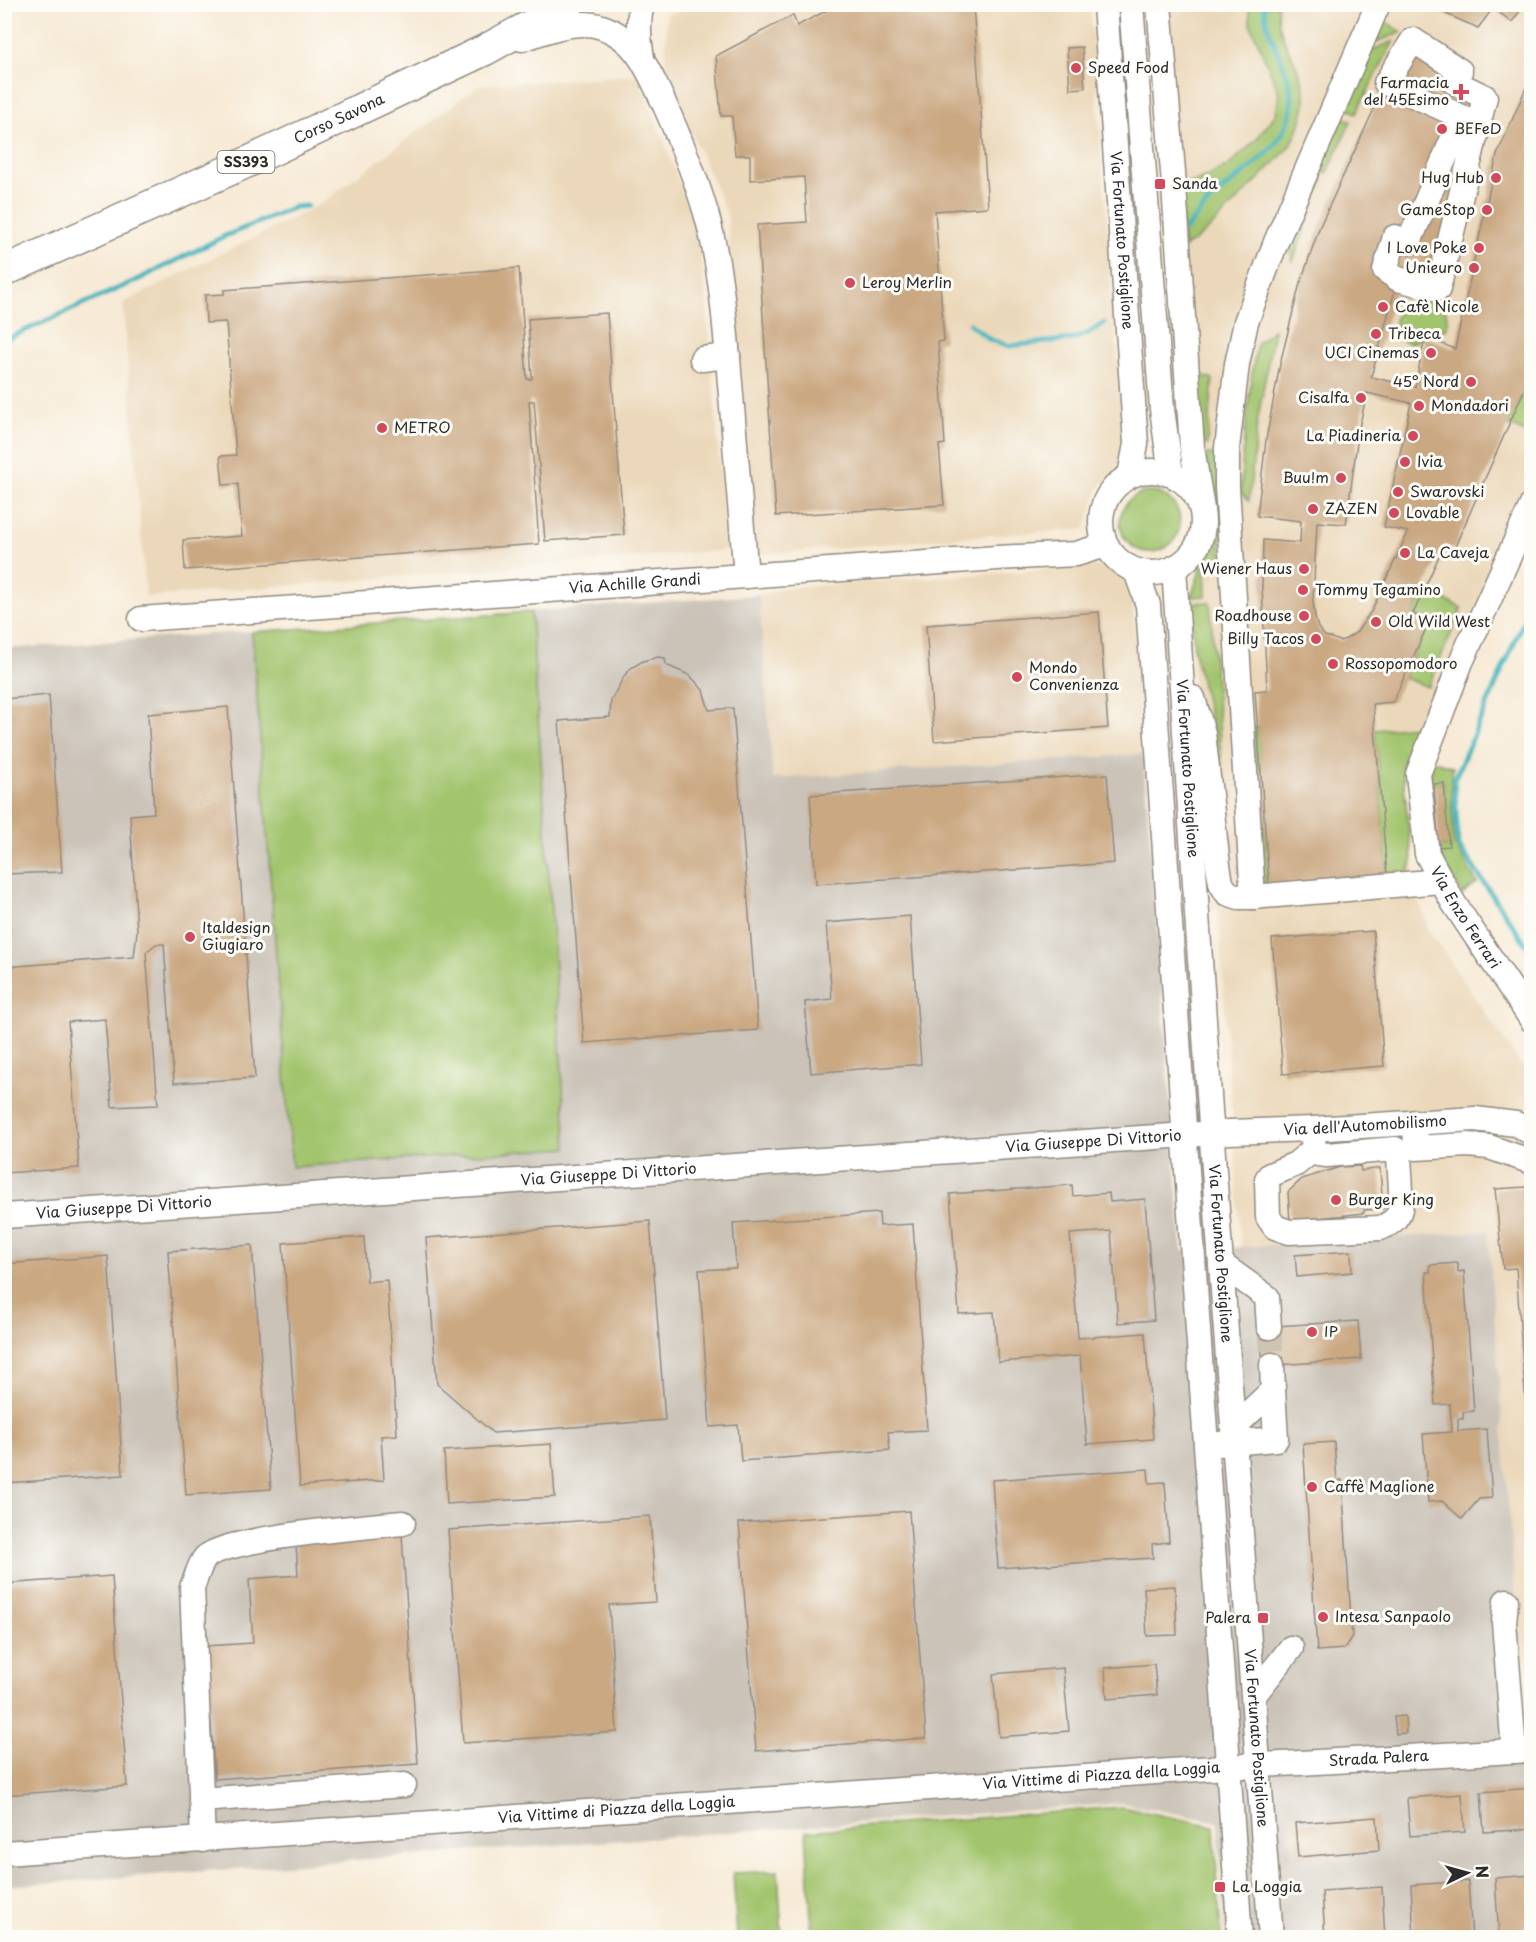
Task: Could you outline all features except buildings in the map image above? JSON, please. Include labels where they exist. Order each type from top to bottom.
[{"type":"main road","name":"Corso Savona","points":[[4,271],[260,156],[485,50],[570,4]]},
{"type":"street","points":[[642,4],[638,37],[642,58],[681,140],[708,223],[717,264],[728,356],[746,576]]},
{"type":"street","name":"Via Fortunato Postiglione","points":[[1105,4],[1136,444],[1130,476]]},
{"type":"street","name":"Via Fortunato Postiglione","points":[[1131,4],[1162,409],[1171,474]]},
{"type":"street","points":[[1159,4],[1192,447],[1204,521],[1199,544],[1193,554],[1174,568],[1162,572],[1136,571],[1116,558],[1106,545],[1102,533],[1101,516],[1106,500],[1116,486],[1130,476],[1143,471],[1157,470],[1182,479],[1198,498],[1202,509]]},
{"type":"street","points":[[1253,897],[1227,487],[1227,448],[1238,364],[1246,322],[1272,252],[1378,4]]},
{"type":"street","points":[[485,50],[576,24],[600,26],[617,34],[642,58]]},
{"type":"street","points":[[1413,40],[1460,71],[1454,82],[1485,97],[1438,289],[1398,279],[1385,270],[1395,237],[1410,242],[1462,117],[1386,83],[1413,40]]},
{"type":"street","points":[[702,359],[728,356]]},
{"type":"street","name":"Via Enzo Ferrari","points":[[1532,505],[1461,662],[1418,774],[1427,854],[1455,906],[1532,1020]]},
{"type":"street","name":"Via Achille Grandi","points":[[148,615],[1076,554],[1106,545]]},
{"type":"street","name":"Via Fortunato Postiglione","points":[[1174,568],[1221,1264],[1271,1938]]},
{"type":"street","name":"Via Fortunato Postiglione","points":[[1136,571],[1148,605],[1240,1938]]},
{"type":"street","points":[[1180,653],[1202,729],[1218,866],[1221,883],[1227,893],[1239,897],[1253,897],[1441,881]]},
{"type":"street","name":"Via dell'Automobilismo","points":[[1212,1133],[1314,1144],[1415,1122],[1475,1119],[1526,1125]]},
{"type":"street","points":[[1415,1122],[1408,1151],[1400,1209],[1389,1225],[1380,1228],[1289,1232],[1275,1227],[1268,1217],[1267,1179],[1270,1174],[1296,1164],[1314,1144],[1327,1155],[1395,1149],[1408,1151],[1468,1145],[1489,1148],[1532,1162]]},
{"type":"street","name":"Via Giuseppe Di Vittorio","points":[[4,1216],[1212,1133]]},
{"type":"street","points":[[1221,1264],[1267,1297],[1269,1327]]},
{"type":"street","points":[[1205,1445],[1234,1435],[1276,1439],[1272,1365]]},
{"type":"street","points":[[1234,1435],[1273,1390]]},
{"type":"street","points":[[203,1840],[192,1587],[206,1558],[217,1550],[248,1542],[338,1528],[403,1523]]},
{"type":"street","points":[[1506,1601],[1504,1622],[1523,1751]]},
{"type":"street","points":[[1254,1695],[1291,1648]]},
{"type":"street","name":"Strada Palera","points":[[1227,1767],[1523,1751]]},
{"type":"street","name":"Via Vittime di Piazza della Loggia","points":[[4,1853],[1227,1767]]},
{"type":"street","points":[[201,1800],[404,1785]]},
{"type":"shaded area","points":[[686,5],[1090,5],[1124,448],[1121,460],[1114,472],[1099,488],[1085,529],[756,555],[727,214],[665,72],[667,14]]},
{"type":"shaded area","points":[[1152,5],[1531,5],[1531,485],[1436,702],[1404,769],[1417,896],[1428,929],[1531,1079],[1531,1741],[1526,1742],[1488,1231],[1241,1247],[1218,910],[1209,910],[1195,731],[1191,617],[1191,593],[1203,562],[1214,546],[1217,532],[1216,501],[1198,415]]},
{"type":"shaded area","points":[[638,75],[695,223],[706,297],[727,550],[146,597],[123,303],[319,205],[480,85]]},
{"type":"shaded area","points":[[1099,566],[1117,571],[1128,585],[1133,607],[1143,754],[773,779],[759,595],[782,588]]},
{"type":"shaded area","points":[[759,595],[773,779],[1143,754],[1182,1251],[1488,1231],[1526,1742],[1531,1761],[1531,1937],[1225,1937],[1218,1822],[1122,1803],[5,1886],[5,649]]},
{"type":"green space","points":[[1249,5],[1278,5],[1280,29],[1303,86],[1304,109],[1291,145],[1209,229],[1184,247],[1179,185],[1198,181],[1228,166],[1255,141],[1276,114],[1279,93],[1250,23]]},
{"type":"green space","points":[[1384,21],[1402,32],[1374,43]]},
{"type":"green space","points":[[1394,41],[1356,113],[1346,107],[1372,50]]},
{"type":"green space","points":[[1343,117],[1351,121],[1327,174],[1319,169]]},
{"type":"green space","points":[[1315,177],[1323,180],[1293,261],[1288,245]]},
{"type":"green space","points":[[1432,299],[1443,306],[1447,328],[1411,343],[1397,337],[1395,324],[1398,312],[1418,301]]},
{"type":"green space","points":[[1274,330],[1257,423],[1249,501],[1241,492],[1244,436],[1251,380],[1257,343]]},
{"type":"green space","points":[[1194,373],[1213,379],[1207,445],[1203,444]]},
{"type":"green space","points":[[1520,398],[1531,403],[1531,436],[1508,425]]},
{"type":"green space","points":[[1205,454],[1220,455],[1222,560],[1205,563],[1206,596],[1191,597],[1203,562],[1214,546],[1217,532],[1216,501]]},
{"type":"green space","points":[[1150,492],[1167,497],[1175,505],[1180,522],[1175,539],[1167,547],[1150,552],[1133,547],[1125,539],[1120,522],[1125,505],[1133,497]]},
{"type":"green space","points":[[1424,590],[1462,608],[1428,687],[1404,678],[1429,622],[1413,614]]},
{"type":"green space","points":[[1210,602],[1230,880],[1212,726],[1194,651],[1191,603]]},
{"type":"green space","points":[[531,612],[567,1148],[292,1167],[252,632]]},
{"type":"green space","points":[[1416,726],[1402,765],[1412,860],[1410,869],[1403,878],[1387,874],[1375,730]]},
{"type":"green space","points":[[1253,728],[1258,728],[1269,885],[1264,886]]},
{"type":"green space","points":[[1432,760],[1453,767],[1451,782],[1454,843],[1477,883],[1462,895],[1436,847],[1448,846],[1444,783],[1429,784]]},
{"type":"green space","points":[[1122,1807],[1214,1826],[1221,1937],[812,1937],[806,1831]]},
{"type":"green space","points":[[778,1871],[782,1937],[737,1937],[733,1873]]},
{"type":"waterway","points":[[1186,229],[1212,199],[1270,150],[1281,136],[1288,121],[1292,105],[1290,87],[1271,37],[1264,4]]},
{"type":"waterway","points":[[4,340],[137,280],[225,236],[295,207],[307,206]]},
{"type":"waterway","points":[[970,324],[990,340],[1010,346],[1073,339],[1087,334],[1104,323]]},
{"type":"waterway","points":[[1532,602],[1454,780],[1458,845],[1532,953]]},
{"type":"tunnel","points":[[1269,1327],[1272,1365]]},
{"type":"place","name":"Speed Food","points":[[1076,68]]},
{"type":"place","name":"Farmacia del 45Esimo","points":[[1461,92]]},
{"type":"place","name":"BEFeD","points":[[1442,129]]},
{"type":"place","name":"Hug Hub","points":[[1496,178]]},
{"type":"place","name":"Sanda","points":[[1160,184]]},
{"type":"place","name":"GameStop","points":[[1487,210]]},
{"type":"place","name":"I Love Poke","points":[[1479,248]]},
{"type":"place","name":"Unieuro","points":[[1474,268]]},
{"type":"place","name":"Leroy Merlin","points":[[850,283]]},
{"type":"place","name":"Cafè Nicole","points":[[1383,307]]},
{"type":"place","name":"Tribeca","points":[[1376,334]]},
{"type":"place","name":"UCI Cinemas","points":[[1431,353]]},
{"type":"place","name":"45° Nord","points":[[1471,382]]},
{"type":"place","name":"Cisalfa","points":[[1361,398]]},
{"type":"place","name":"Mondadori","points":[[1419,406]]},
{"type":"place","name":"METRO","points":[[382,428]]},
{"type":"place","name":"La Piadineria","points":[[1413,436]]},
{"type":"place","name":"Ivia","points":[[1405,462]]},
{"type":"place","name":"Buu!m","points":[[1341,478]]},
{"type":"place","name":"Swarovski","points":[[1398,492]]},
{"type":"place","name":"ZAZEN","points":[[1313,509]]},
{"type":"place","name":"Lovable","points":[[1394,513]]},
{"type":"place","name":"La Caveja","points":[[1405,553]]},
{"type":"place","name":"Wiener Haus","points":[[1304,569]]},
{"type":"place","name":"Tommy Tegamino","points":[[1303,590]]},
{"type":"place","name":"Roadhouse","points":[[1304,616]]},
{"type":"place","name":"Old Wild West","points":[[1376,622]]},
{"type":"place","name":"Billy Tacos","points":[[1316,639]]},
{"type":"place","name":"Rossopomodoro","points":[[1333,664]]},
{"type":"place","name":"Mondo Convenienza","points":[[1017,677]]},
{"type":"place","name":"Italdesign Giugiaro","points":[[190,937]]},
{"type":"place","name":"Burger King","points":[[1336,1200]]},
{"type":"place","name":"IP","points":[[1312,1332]]},
{"type":"place","name":"Caffè Maglione","points":[[1312,1487]]},
{"type":"place","name":"Intesa Sanpaolo","points":[[1323,1617]]},
{"type":"place","name":"Palera","points":[[1263,1618]]},
{"type":"place","name":"La Loggia","points":[[1220,1887]]}]
